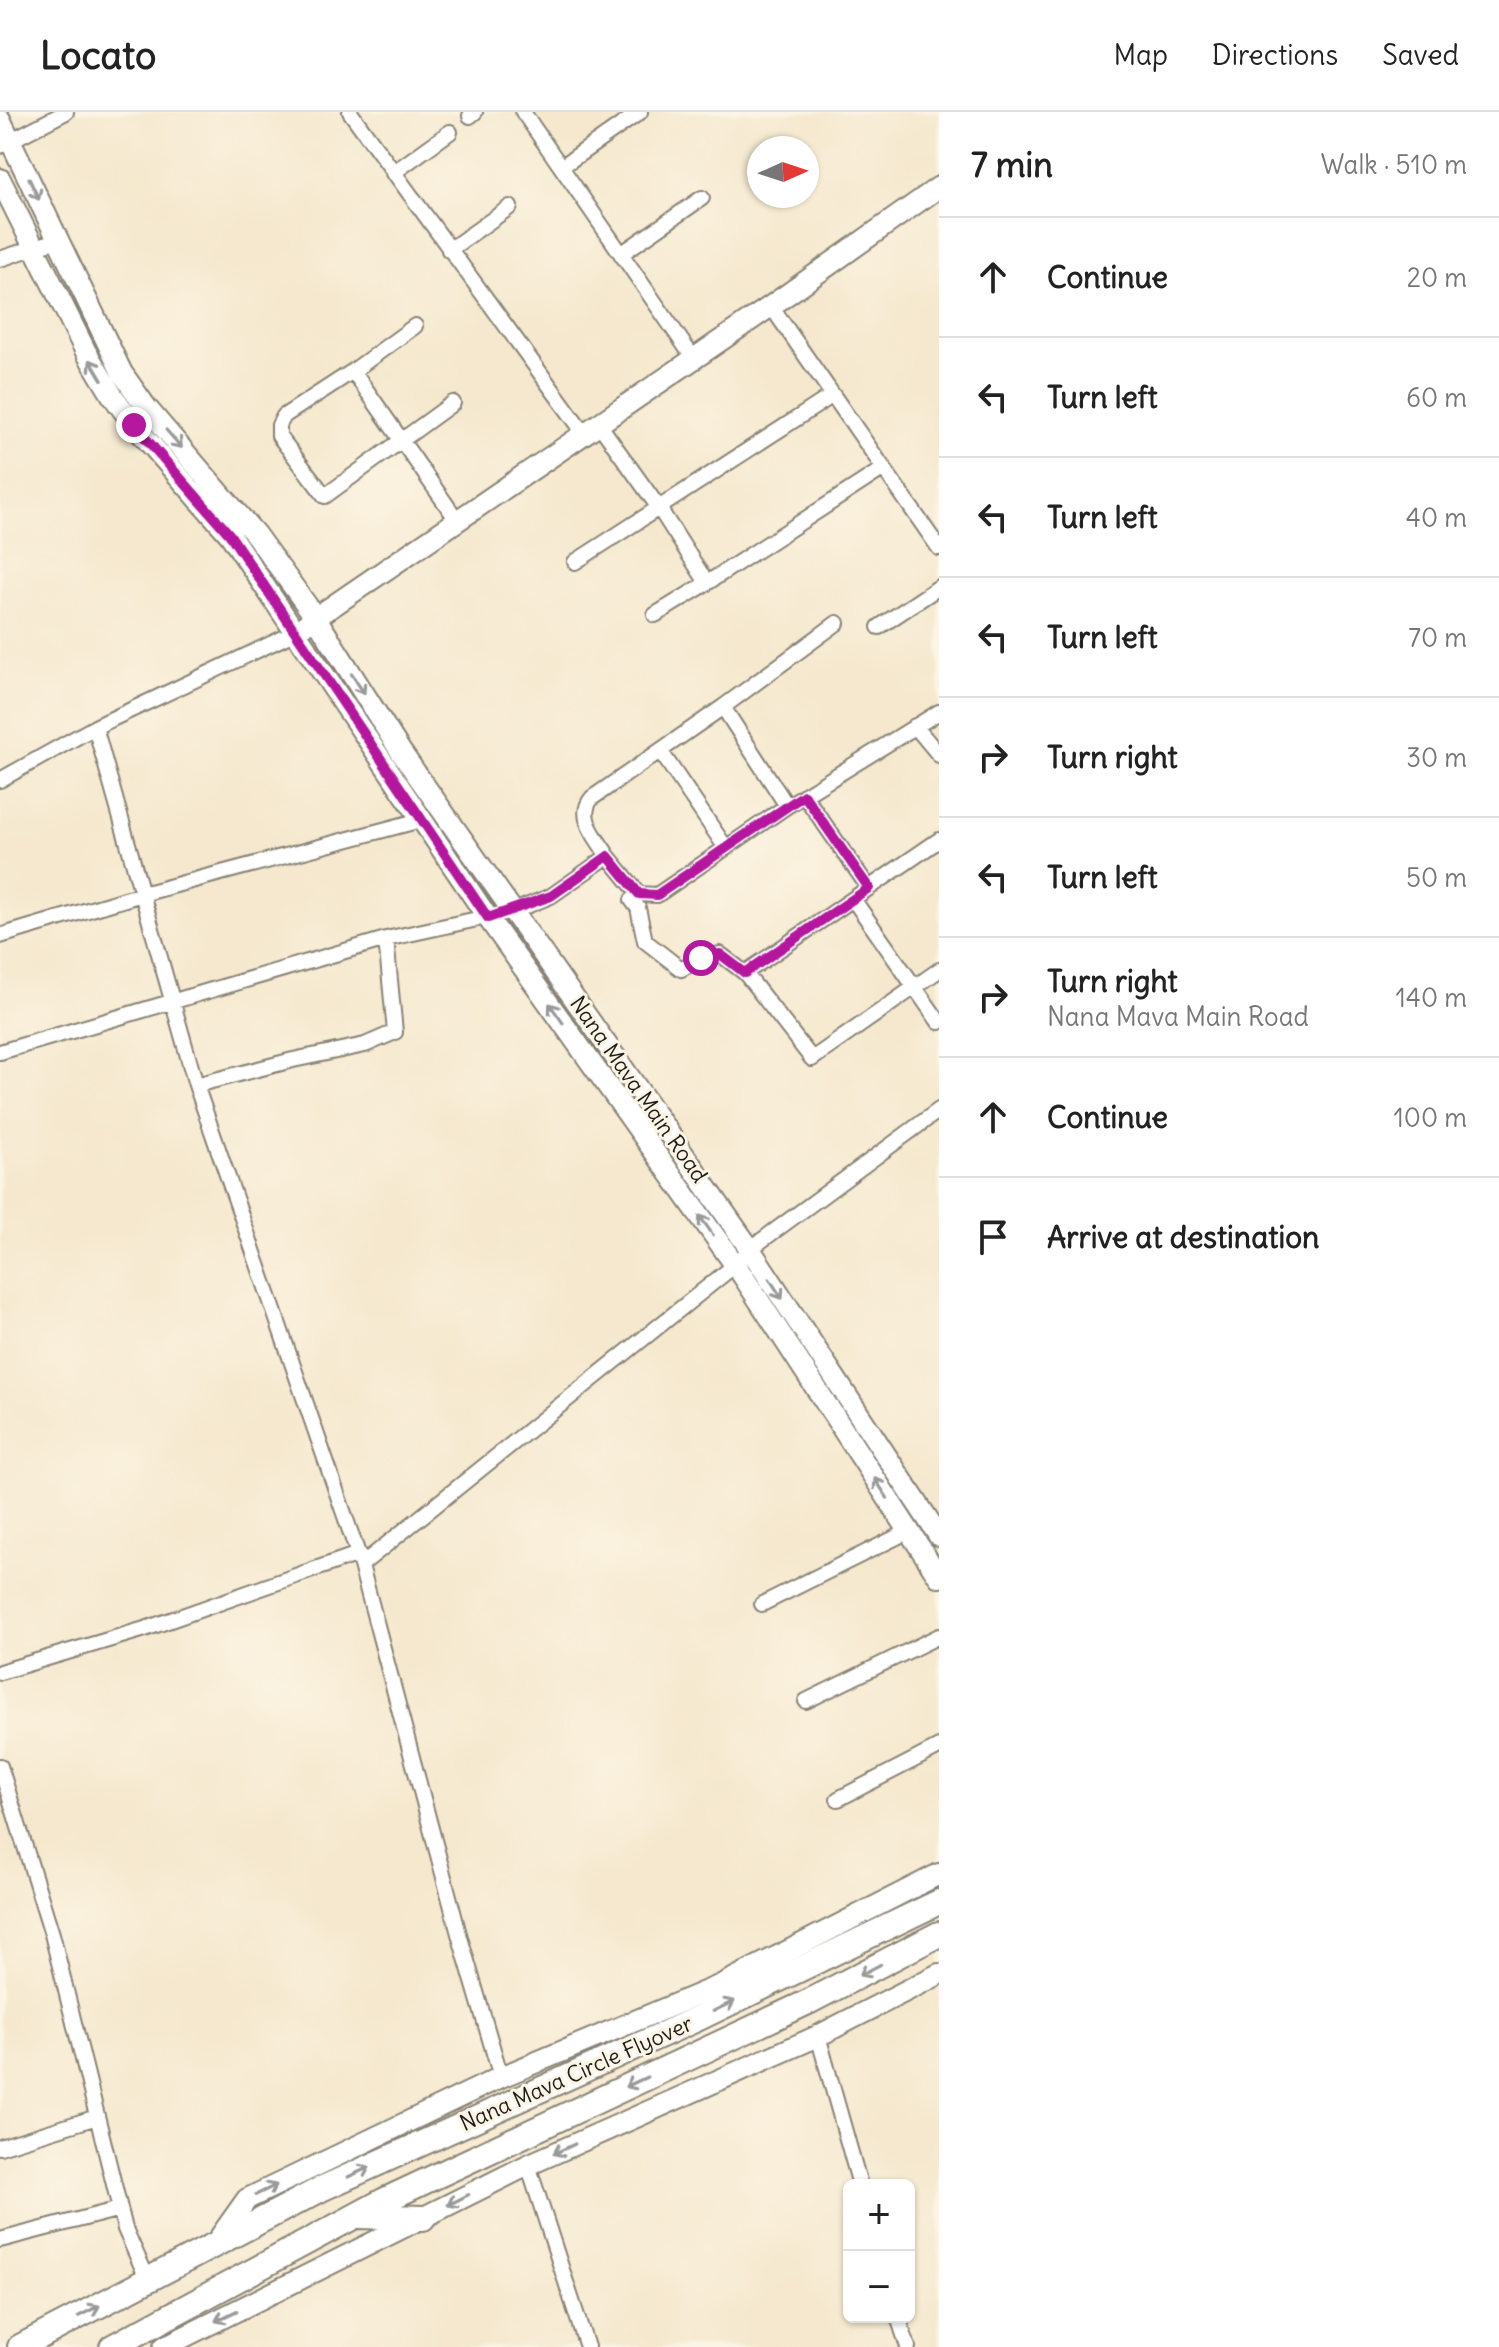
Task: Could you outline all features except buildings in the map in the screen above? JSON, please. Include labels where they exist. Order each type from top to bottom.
[{"type":"highway","name":"Nana Mava Circle Flyover","points":[[20,2347],[321,2189],[701,2017],[939,1902]]},
{"type":"highway","name":"Nana Mava Circle Flyover","points":[[112,2347],[137,2341],[356,2216],[438,2175],[808,2002],[939,1934]]},
{"type":"highway","points":[[356,2216],[423,2218]]},
{"type":"street","points":[[6,143],[66,112]]},
{"type":"street","points":[[350,112],[449,250],[659,508],[707,583]]},
{"type":"street","points":[[523,112],[694,359]]},
{"type":"street","points":[[561,167],[640,112]]},
{"type":"street","name":"Nana Mava Main Road","points":[[0,119],[6,143],[122,373],[146,407],[248,524],[316,618],[401,752],[750,1249],[939,1536]]},
{"type":"street","points":[[393,173],[450,132]]},
{"type":"street","name":"Nana Mava Main Road","points":[[0,179],[86,352],[112,395],[134,425],[214,513],[488,918],[735,1265],[939,1577]]},
{"type":"street","points":[[0,780],[95,727],[296,632],[939,187]]},
{"type":"street","points":[[621,254],[702,198]]},
{"type":"street","points":[[449,250],[510,207]]},
{"type":"street","points":[[0,259],[57,240]]},
{"type":"street","points":[[771,306],[939,548]]},
{"type":"street","points":[[415,326],[284,416],[279,425],[279,436],[325,496],[453,403]]},
{"type":"street","points":[[353,371],[457,520]]},
{"type":"street","points":[[575,562],[833,395]]},
{"type":"street","points":[[655,615],[884,468]]},
{"type":"street","points":[[879,627],[939,587]]},
{"type":"street","points":[[837,623],[586,805],[584,815],[608,856],[639,894],[657,895],[672,886],[787,806],[939,712]]},
{"type":"street","points":[[723,707],[787,806]]},
{"type":"street","points":[[915,726],[939,755]]},
{"type":"street","points":[[95,727],[196,1085],[360,1560],[459,1934],[501,2077]]},
{"type":"street","points":[[661,752],[726,848]]},
{"type":"street","points":[[804,795],[869,888]]},
{"type":"street","points":[[0,936],[142,894],[421,820]]},
{"type":"street","points":[[745,973],[939,840]]},
{"type":"street","points":[[0,1052],[386,939],[514,911],[551,896],[608,856]]},
{"type":"street","points":[[853,899],[939,1022]]},
{"type":"street","points":[[632,900],[638,908],[645,941],[681,969],[701,958],[720,954],[745,973],[812,1059],[939,970]]},
{"type":"street","points":[[196,1085],[365,1045],[395,1032],[386,939]]},
{"type":"street","points":[[0,1672],[360,1560],[735,1265],[750,1249],[939,1110]]},
{"type":"street","points":[[762,1604],[909,1531]]},
{"type":"street","points":[[806,1701],[939,1636]]},
{"type":"street","points":[[838,1799],[939,1747]]},
{"type":"street","points":[[0,1766],[52,1934],[125,2229],[148,2280]]},
{"type":"street","points":[[214,2245],[247,2199],[501,2077],[721,1985],[939,1874]]},
{"type":"street","points":[[164,2347],[528,2165],[818,2036],[939,1974]]},
{"type":"street","points":[[818,2036],[858,2179]]},
{"type":"street","points":[[0,2147],[97,2117]]},
{"type":"street","points":[[528,2165],[587,2347]]},
{"type":"street","points":[[0,2240],[120,2209]]},
{"type":"street","points":[[900,2323],[908,2347]]},
{"type":"route","points":[[134,425],[214,513],[230,535],[488,918],[538,903],[608,856],[639,894],[657,895],[804,795],[869,888],[745,973],[720,954],[701,958]]}]
